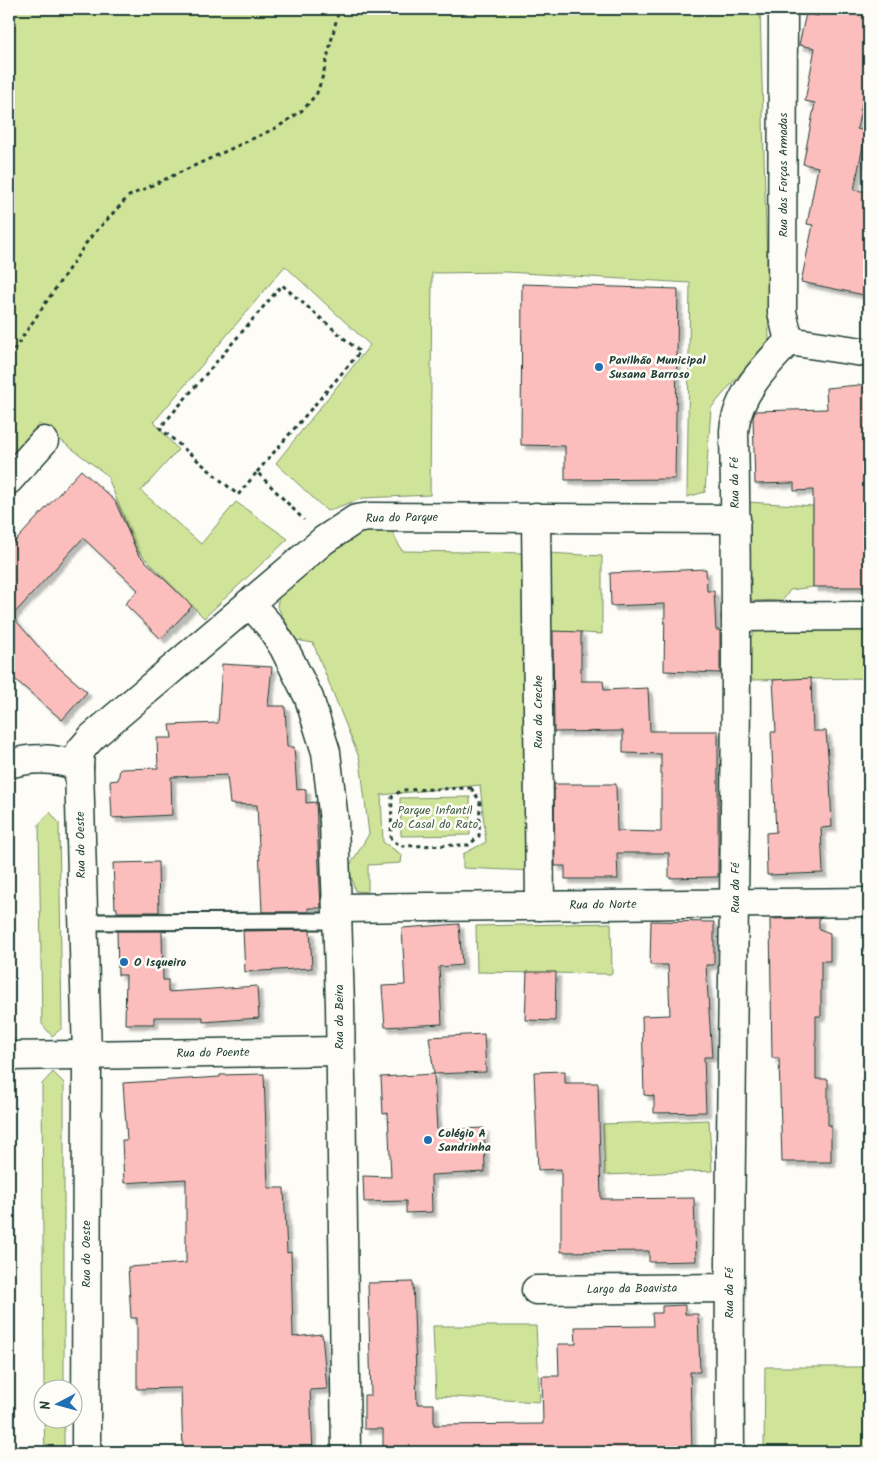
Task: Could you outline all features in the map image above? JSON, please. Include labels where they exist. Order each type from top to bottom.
[{"type":"street","name":"Rua das Forças Armadas","points":[[783,9],[782,312],[789,341]]},
{"type":"street","points":[[789,341],[869,353]]},
{"type":"street","name":"Rua da Fé","points":[[730,1452],[729,1288],[735,904],[735,420],[752,384],[789,341]]},
{"type":"street","points":[[9,480],[44,441]]},
{"type":"street","name":"Rua do Parque","points":[[79,767],[80,751],[92,737],[324,540],[356,519],[536,517],[736,519]]},
{"type":"street","name":"Rua da Creche","points":[[536,517],[540,906]]},
{"type":"street","name":"Rua da Beira","points":[[249,603],[270,626],[289,656],[309,698],[326,752],[334,821],[338,914],[346,1452]]},
{"type":"street","points":[[736,617],[869,616]]},
{"type":"street","points":[[9,764],[25,759],[44,759],[63,760],[79,767]]},
{"type":"street","name":"Rua do Oeste","points":[[79,767],[86,1056],[86,1452]]},
{"type":"street","name":"Rua do Norte","points":[[338,914],[540,906],[869,902]]},
{"type":"street","name":"Rua do Poente","points":[[86,1056],[339,1051]]},
{"type":"street","points":[[9,1056],[86,1056]]},
{"type":"street","name":"Largo da Boavista","points":[[536,1290],[729,1288]]},
{"type":"lane","points":[[82,922],[338,914]]},
{"type":"path","points":[[9,357],[89,238],[129,196],[278,128],[304,109],[317,92],[324,75],[339,9]]},
{"type":"path","points":[[282,286],[360,352],[238,495],[186,450],[160,428],[282,286]]},
{"type":"path","points":[[182,454],[186,450]]},
{"type":"path","points":[[257,472],[324,540]]},
{"type":"path","points":[[231,497],[235,492]]},
{"type":"path","points":[[471,788],[480,801],[479,836],[469,845],[400,846],[391,838],[392,797],[402,790],[471,788]]},
{"type":"green space","points":[[9,9],[760,9],[769,340],[711,408],[705,492],[687,497],[690,283],[506,272],[432,273],[430,495],[363,498],[327,511],[276,463],[370,345],[285,266],[154,422],[178,450],[141,491],[201,544],[236,502],[288,539],[204,618],[136,549],[107,475],[39,424],[9,458]]},
{"type":"green space","points":[[747,502],[813,506],[813,587],[790,590],[783,600],[753,601],[746,592]]},
{"type":"green space","points":[[390,527],[402,551],[526,553],[531,871],[463,868],[463,854],[486,842],[480,785],[381,795],[383,842],[402,855],[401,863],[368,865],[368,892],[355,891],[349,867],[369,834],[360,760],[313,643],[296,640],[277,606],[279,596],[353,535],[365,530]]},
{"type":"green space","points":[[547,553],[602,556],[602,634],[546,631]]},
{"type":"green space","points":[[758,629],[869,630],[869,678],[750,680],[749,639]]},
{"type":"green space","name":"Parque Infantil do Casal do Rato","points":[[470,797],[470,835],[401,836],[400,798]]},
{"type":"green space","points":[[50,812],[59,823],[62,1028],[52,1036],[42,1024],[39,824]]},
{"type":"green space","points":[[611,923],[612,974],[477,972],[476,926]]},
{"type":"green space","points":[[53,1072],[64,1083],[64,1378],[44,1378],[42,1084]]},
{"type":"green space","points":[[709,1120],[712,1171],[605,1175],[603,1124]]},
{"type":"green space","points":[[433,1326],[536,1326],[540,1402],[436,1396]]},
{"type":"green space","points":[[765,1367],[869,1367],[869,1452],[764,1452]]},
{"type":"green space","points":[[44,1428],[64,1428],[64,1452],[45,1452]]},
{"type":"building","points":[[819,9],[869,9],[869,67],[857,129],[866,131],[854,190],[869,192],[869,296],[801,282],[813,225],[807,224],[818,167],[803,164],[815,103],[805,101],[815,48],[799,45],[806,13],[818,16]]},
{"type":"building","name":"Pavilhão Municipal Susana Barroso","points":[[522,284],[678,289],[675,479],[565,480],[565,446],[521,445]]},
{"type":"building","points":[[869,384],[869,587],[813,587],[813,490],[794,491],[794,483],[755,484],[753,417],[755,411],[827,409],[826,388]]},
{"type":"building","points":[[81,470],[115,501],[138,554],[192,606],[161,639],[125,604],[138,590],[83,538],[12,616],[50,660],[87,692],[62,720],[9,674],[9,548]]},
{"type":"building","points":[[706,569],[707,591],[714,591],[716,630],[720,630],[720,673],[664,671],[665,604],[611,606],[610,573]]},
{"type":"building","points":[[553,631],[581,632],[581,681],[603,681],[604,690],[648,688],[650,731],[718,731],[718,877],[669,878],[669,853],[617,853],[618,879],[565,879],[565,866],[555,866],[554,784],[616,784],[617,831],[661,832],[661,754],[623,753],[623,731],[554,732]]},
{"type":"building","points":[[222,664],[272,667],[268,706],[285,706],[287,747],[294,747],[297,790],[306,789],[306,803],[316,802],[321,908],[308,908],[308,912],[262,912],[257,805],[230,804],[227,775],[171,777],[172,815],[112,818],[110,781],[118,780],[120,769],[158,768],[157,738],[172,738],[170,725],[218,723]]},
{"type":"building","points":[[811,678],[813,731],[826,731],[830,780],[832,827],[821,828],[823,873],[767,875],[766,833],[776,832],[771,732],[776,732],[773,680]]},
{"type":"building","points":[[158,862],[159,912],[117,912],[117,908],[115,908],[113,863]]},
{"type":"building","points":[[819,918],[819,929],[830,933],[830,961],[821,961],[821,1016],[816,1016],[816,1079],[828,1079],[828,1125],[831,1125],[831,1162],[782,1162],[779,1058],[772,1058],[770,919]]},
{"type":"building","points":[[651,921],[714,922],[714,965],[706,965],[712,1057],[704,1057],[706,1112],[654,1113],[654,1096],[644,1095],[642,1016],[670,1015],[668,965],[650,965]]},
{"type":"building","points":[[459,924],[462,965],[439,967],[442,1024],[385,1027],[382,986],[405,985],[402,928]]},
{"type":"building","points":[[310,930],[312,968],[245,972],[243,931]]},
{"type":"building","points":[[117,931],[162,931],[163,980],[168,980],[168,992],[257,986],[259,1018],[203,1022],[203,1017],[154,1017],[154,1024],[125,1024],[126,975],[118,975]]},
{"type":"building","points":[[527,972],[556,972],[555,1021],[525,1020]]},
{"type":"building","points":[[484,1034],[486,1072],[434,1074],[429,1037]]},
{"type":"building","points":[[565,1071],[565,1083],[598,1083],[601,1199],[694,1198],[696,1261],[649,1262],[649,1251],[561,1252],[561,1169],[538,1170],[534,1072]]},
{"type":"building","points":[[264,1074],[268,1188],[284,1188],[287,1253],[291,1252],[293,1337],[322,1334],[327,1389],[310,1390],[313,1452],[183,1452],[181,1388],[137,1389],[137,1318],[131,1318],[128,1267],[186,1263],[186,1179],[124,1183],[122,1140],[127,1140],[123,1083],[220,1077],[220,1075]]},
{"type":"building","points":[[434,1074],[437,1130],[484,1128],[485,1172],[431,1175],[432,1212],[406,1213],[406,1201],[364,1202],[363,1176],[391,1177],[388,1113],[383,1114],[381,1077]]},
{"type":"building","points":[[413,1282],[417,1404],[434,1404],[434,1425],[543,1424],[542,1376],[559,1376],[558,1344],[576,1344],[575,1327],[653,1326],[652,1313],[662,1313],[662,1306],[685,1305],[685,1314],[698,1314],[700,1372],[690,1372],[692,1452],[383,1452],[383,1429],[364,1429],[364,1395],[371,1395],[368,1283]]},
{"type":"place","name":"Pavilhão Municipal Susana Barroso","points":[[599,367]]},
{"type":"place","name":"O Isqueiro","points":[[124,962]]},
{"type":"place","name":"Colégio A Sandrinha","points":[[428,1140]]}]
